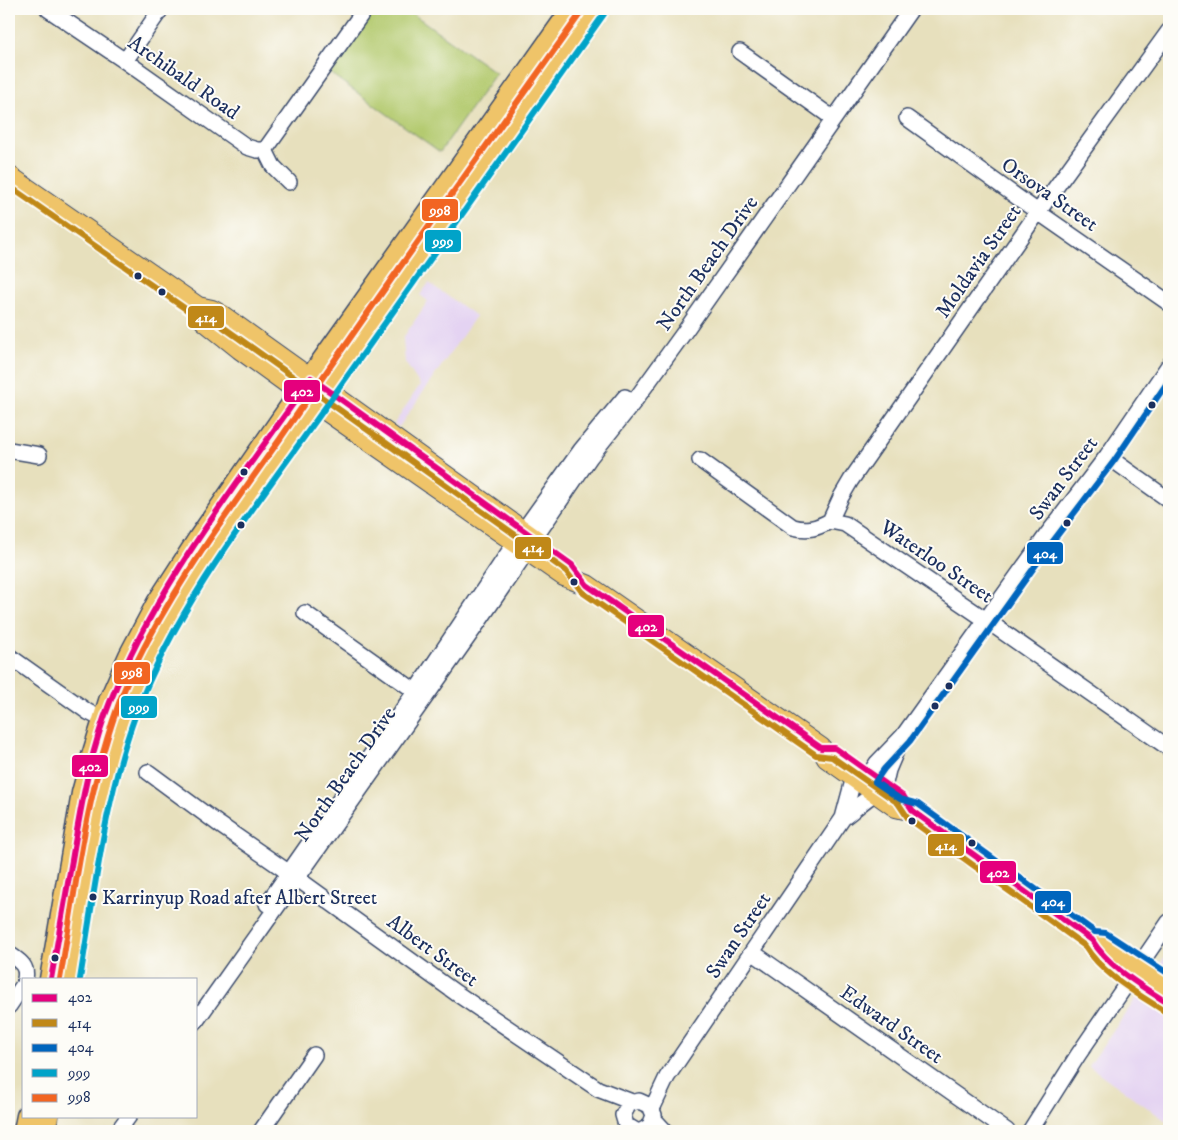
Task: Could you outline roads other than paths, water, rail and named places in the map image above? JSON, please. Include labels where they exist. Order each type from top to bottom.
[{"type":"highway","points":[[71,978],[112,757],[144,671],[172,618],[314,391],[573,9]]},
{"type":"highway","points":[[51,978],[83,793],[104,720],[130,656],[158,603],[189,553],[314,391],[597,9]]},
{"type":"highway","points":[[25,1131],[28,1118]]},
{"type":"highway","points":[[45,1131],[47,1118]]},
{"type":"main road","points":[[9,176],[198,307],[205,321],[240,349],[314,391],[525,541],[572,565],[587,585],[821,748],[835,748],[896,807],[913,811],[1092,940],[1095,947],[1135,970],[1169,984]]},
{"type":"main road","points":[[1135,970],[1169,1004]]},
{"type":"street","name":"Archibald Road","points":[[48,9],[247,147],[265,150]]},
{"type":"street","points":[[125,61],[161,9]]},
{"type":"street","points":[[289,182],[273,166],[265,150],[365,9]]},
{"type":"street","name":"North Beach Drive","points":[[830,117],[901,9]]},
{"type":"street","name":"North Beach Drive","points":[[198,1018],[525,541],[581,450],[628,394],[830,117],[912,9]]},
{"type":"street","name":"Moldavia Street","points":[[830,521],[851,480],[1038,212],[1169,31]]},
{"type":"street","points":[[740,52],[830,117]]},
{"type":"street","name":"Orsova Street","points":[[907,118],[1169,303]]},
{"type":"street","name":"Swan Street","points":[[638,1120],[869,782],[882,756],[903,736],[1046,536],[1106,456],[1169,365]]},
{"type":"street","points":[[9,450],[39,455]]},
{"type":"street","points":[[1106,456],[1169,500]]},
{"type":"street","points":[[700,460],[794,527],[803,530],[817,528],[830,521]]},
{"type":"street","name":"Waterloo Street","points":[[830,521],[845,524],[1169,748]]},
{"type":"street","points":[[305,613],[420,695]]},
{"type":"street","points":[[9,656],[88,712],[104,720]]},
{"type":"street","name":"Albert Street","points":[[148,772],[456,994],[598,1089],[638,1120],[665,1131]]},
{"type":"street","name":"Swan Street","points":[[843,818],[865,799],[869,782]]},
{"type":"street","name":"North Beach Drive","points":[[198,1002],[294,876]]},
{"type":"street","points":[[1030,1131],[1135,970],[1169,922]]},
{"type":"street","name":"Edward Street","points":[[752,952],[1007,1131]]},
{"type":"street","points":[[9,954],[23,964],[26,972],[25,978]]},
{"type":"street","points":[[9,1006],[22,987]]},
{"type":"street","points":[[261,1131],[314,1055]]},
{"type":"street","points":[[107,1131],[124,1118]]},
{"type":"street","points":[[118,1131],[124,1118]]},
{"type":"place","name":"Karrinyup Road after Albert Street","points":[[93,897]]}]
